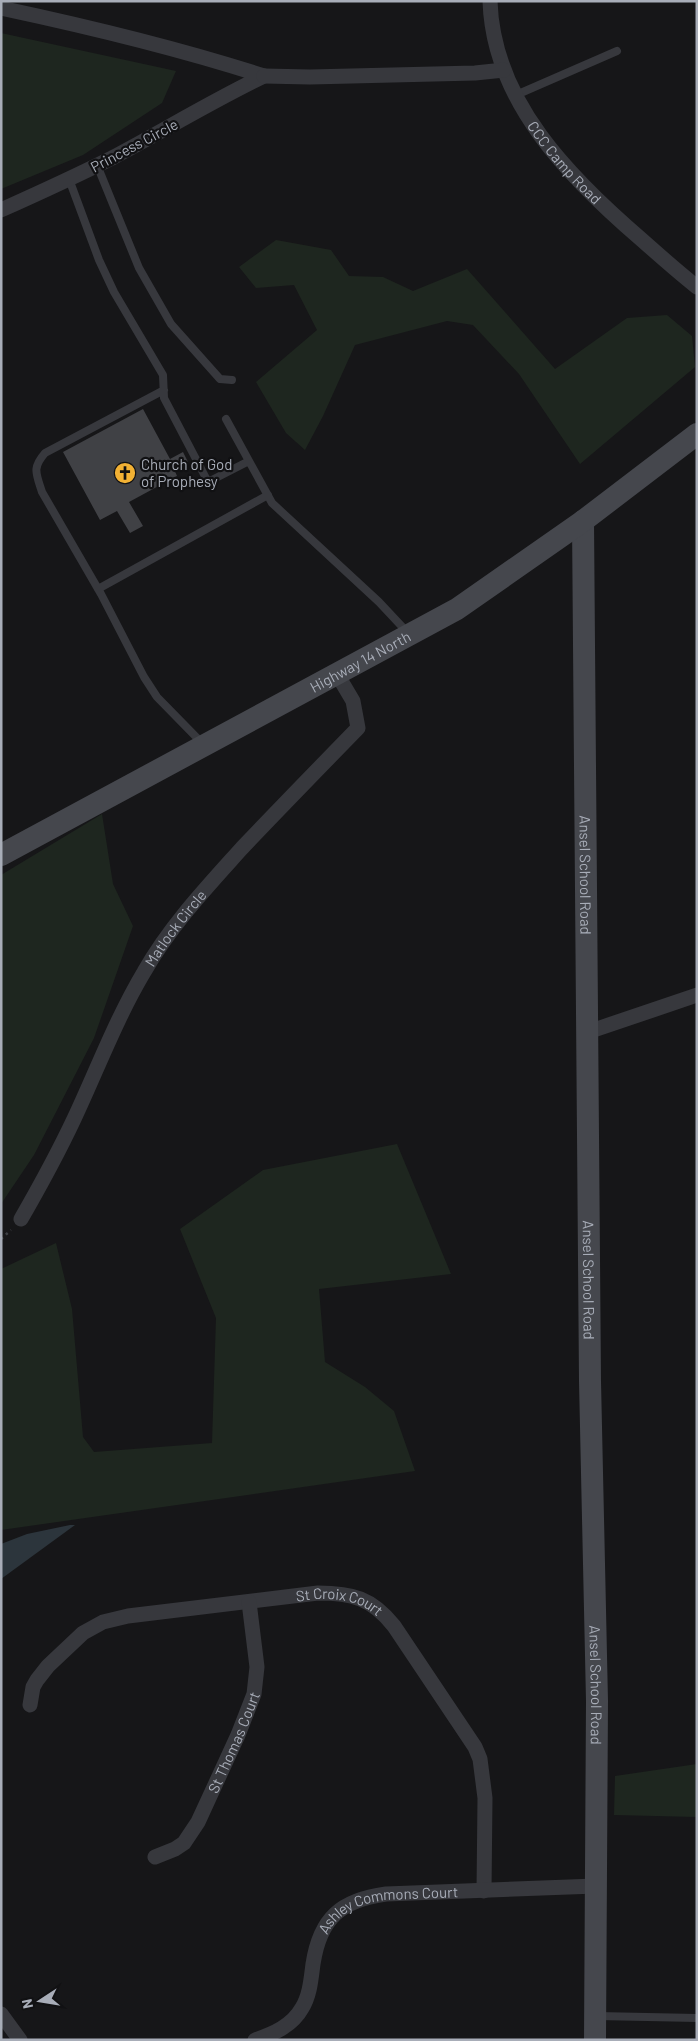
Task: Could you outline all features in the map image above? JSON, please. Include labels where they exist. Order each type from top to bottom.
[{"type":"street","name":"CCC Camp Road","points":[[490,1],[504,70],[530,121],[563,165],[598,202],[697,287]]},
{"type":"street","name":"Princess Circle","points":[[1,8],[138,39],[264,76],[310,77],[475,73],[504,70]]},
{"type":"street","name":"Princess Circle","points":[[1,210],[97,165],[264,76]]},
{"type":"street","name":"Highway 14 North","points":[[1,855],[457,609],[583,521],[697,434]]},
{"type":"street","name":"Ansel School Road","points":[[583,521],[590,1381],[597,1701],[595,2040]]},
{"type":"street","name":"Matlock Circle","points":[[21,1219],[48,1172],[74,1120],[122,1013],[144,971],[167,937],[212,880],[358,728],[352,701],[337,674]]},
{"type":"street","points":[[588,1032],[697,995]]},
{"type":"street","name":"St Croix Court","points":[[30,1705],[33,1687],[48,1666],[83,1633],[94,1626],[115,1619],[318,1593],[341,1593],[366,1601],[386,1617],[475,1747],[480,1759],[485,1798],[484,1891]]},
{"type":"street","name":"St Thomas Court","points":[[154,1857],[176,1849],[184,1843],[194,1828],[238,1735],[254,1694],[257,1667],[249,1602]]},
{"type":"street","name":"Ashley Commons Court","points":[[255,2040],[284,2027],[302,2010],[310,1986],[320,1934],[328,1920],[340,1909],[354,1901],[370,1896],[596,1886]]},
{"type":"street","points":[[1,2014],[20,2040]]},
{"type":"lane","points":[[516,95],[617,51]]},
{"type":"lane","points":[[97,165],[140,268],[171,324],[220,379],[232,380]]},
{"type":"lane","points":[[69,179],[99,260],[114,292],[163,375],[164,398],[208,482],[249,461]]},
{"type":"lane","points":[[164,390],[45,453],[36,463],[36,473],[42,492],[98,589],[144,677],[157,696],[204,745]]},
{"type":"lane","points":[[226,419],[272,503],[379,602],[410,634]]},
{"type":"lane","points":[[98,589],[268,495]]},
{"type":"lane","points":[[595,2016],[697,2018]]},
{"type":"shaded area","points":[[1,33],[176,71],[162,103],[83,155],[1,189]]},
{"type":"shaded area","points":[[276,240],[331,250],[349,276],[383,277],[413,291],[467,269],[555,369],[627,318],[667,315],[692,336],[695,367],[580,464],[519,374],[473,325],[447,321],[355,345],[323,416],[305,450],[286,433],[256,382],[317,330],[294,285],[256,288],[239,267]]},
{"type":"shaded area","points":[[102,814],[113,884],[133,926],[94,1038],[34,1155],[1,1204],[1,875]]},
{"type":"shaded area","points":[[397,1144],[451,1274],[319,1289],[325,1362],[365,1387],[394,1411],[415,1471],[1,1530],[1,1269],[56,1243],[72,1309],[83,1437],[94,1452],[212,1443],[216,1318],[180,1229],[263,1170]]},
{"type":"shaded area","points":[[75,1525],[1,1579],[1,1544],[27,1534]]},
{"type":"shaded area","points":[[697,1764],[697,1817],[614,1815],[615,1776]]},
{"type":"building","name":"Church of God of Prophesy","points":[[143,409],[170,459],[183,452],[188,462],[174,469],[177,476],[129,502],[143,526],[130,533],[117,511],[100,520],[63,452]]},
{"type":"place","name":"Church of God of Prophesy","points":[[125,473]]}]
